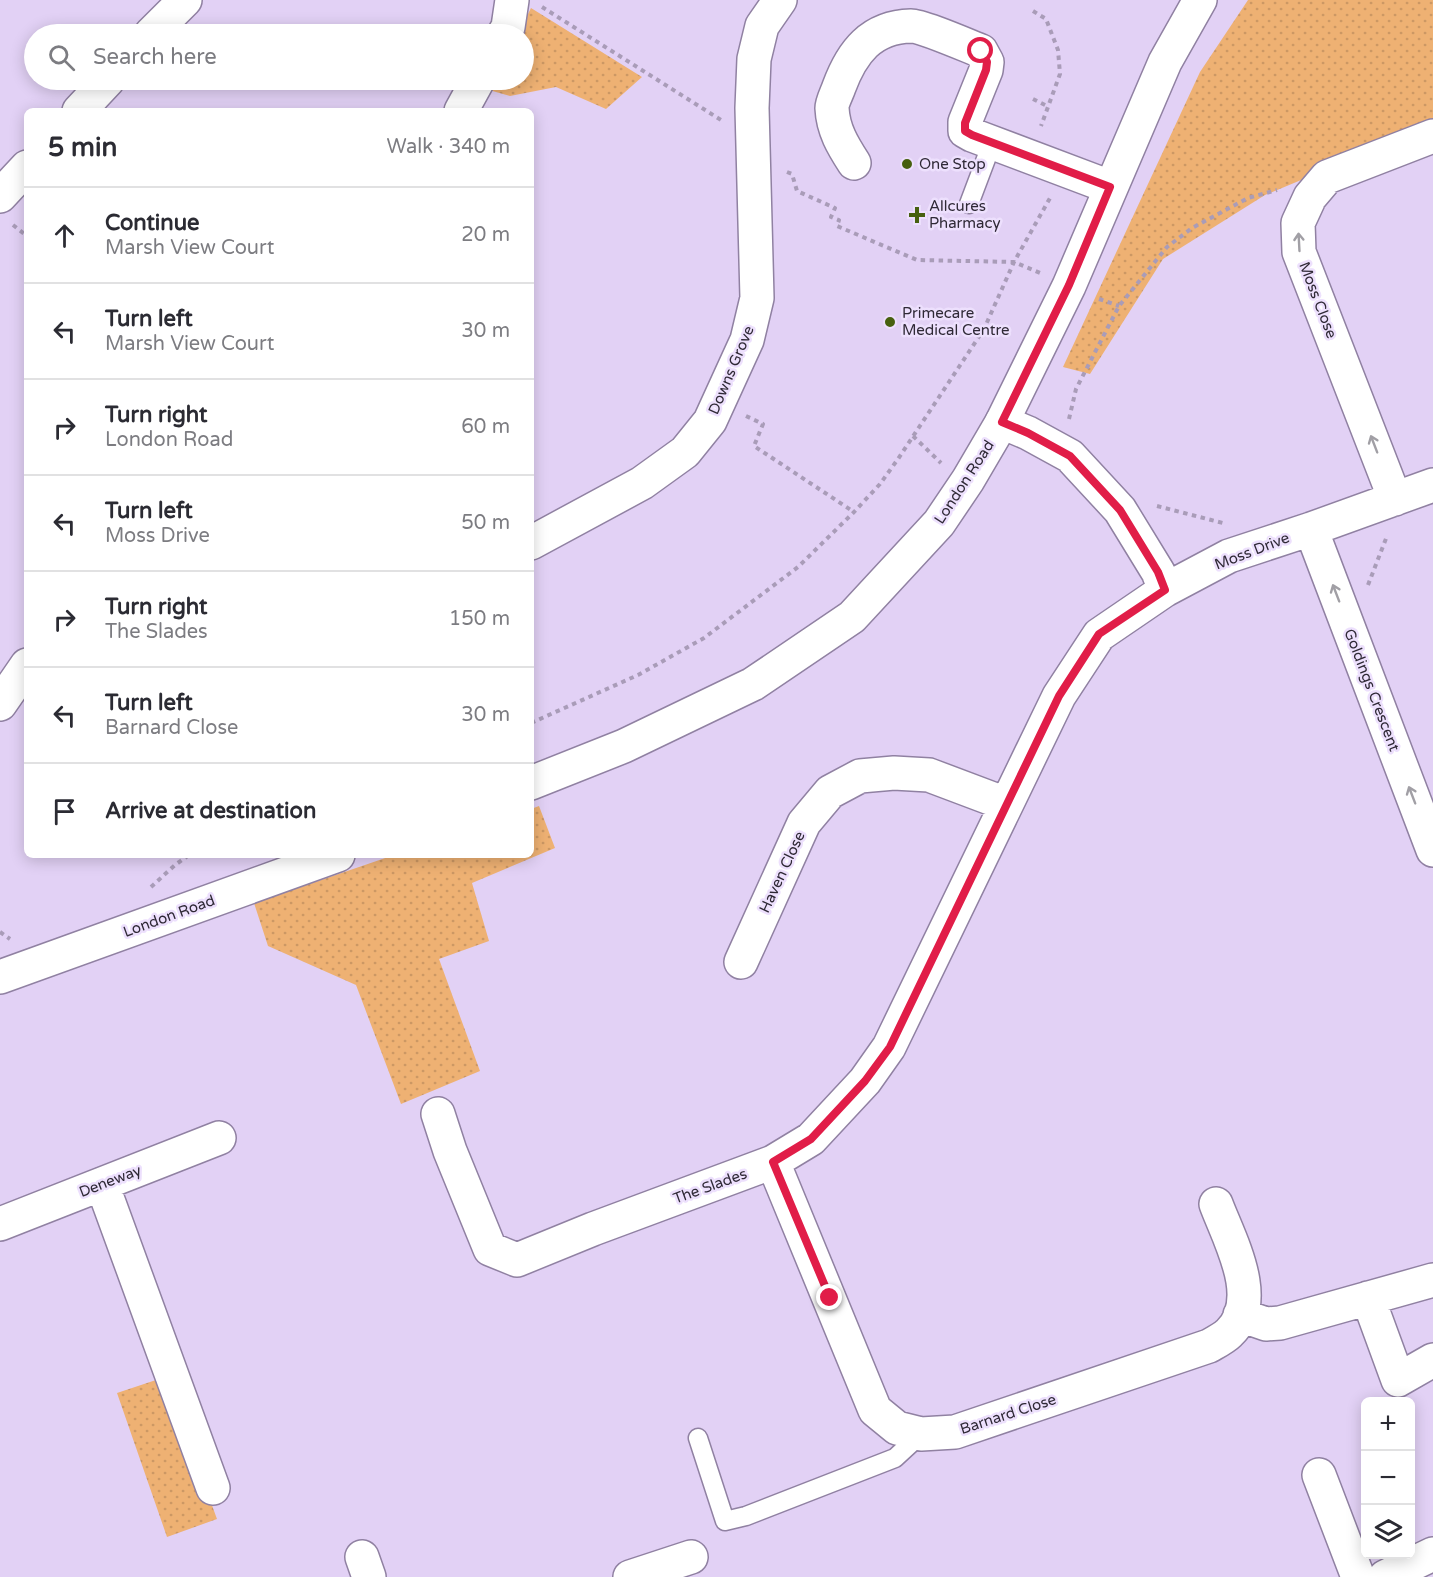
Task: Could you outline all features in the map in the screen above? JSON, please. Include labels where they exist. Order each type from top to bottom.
[{"type":"street","points":[[161,24],[184,0]]},
{"type":"street","points":[[508,24],[512,0]]},
{"type":"street","name":"Downs Grove","points":[[534,541],[642,483],[685,452],[710,421],[719,402],[747,340],[757,298],[752,108],[753,59],[762,26],[780,0]]},
{"type":"street","name":"London Road","points":[[534,782],[624,746],[753,684],[852,617],[939,523],[968,480],[1002,422],[1069,285],[1165,62],[1200,0]]},
{"type":"street","points":[[854,163],[837,137],[832,107],[843,77],[859,48],[871,37],[886,31],[913,26],[981,51],[987,62],[965,123],[965,131],[1110,187]]},
{"type":"street","points":[[82,108],[99,90]]},
{"type":"street","points":[[462,108],[472,90]]},
{"type":"street","points":[[1327,177],[1433,136]]},
{"type":"street","points":[[0,196],[24,170]]},
{"type":"street","name":"Moss Close","points":[[1327,177],[1310,197],[1298,223],[1299,252],[1395,499]]},
{"type":"street","points":[[1002,422],[1070,456],[1120,510],[1158,572],[1165,590]]},
{"type":"street","name":"Moss Drive","points":[[1165,590],[1229,556],[1433,485]]},
{"type":"street","name":"Goldings Crescent","points":[[1311,529],[1433,850]]},
{"type":"street","name":"The Slades","points":[[438,1114],[450,1151],[490,1250],[517,1260],[773,1162],[811,1139],[865,1081],[890,1047],[1059,696],[1099,634],[1165,590]]},
{"type":"street","points":[[0,704],[24,669]]},
{"type":"street","name":"Haven Close","points":[[741,962],[804,824],[830,792],[860,776],[894,773],[929,775],[1006,804]]},
{"type":"street","name":"London Road","points":[[0,977],[330,858]]},
{"type":"street","name":"Deneway","points":[[0,1224],[219,1138]]},
{"type":"street","name":"Barnard Close","points":[[773,1162],[875,1410],[897,1428],[921,1434],[955,1432],[1209,1346],[1230,1332],[1240,1315]]},
{"type":"street","points":[[102,1184],[213,1488]]},
{"type":"street","points":[[1216,1204],[1243,1273],[1245,1297],[1240,1315],[1266,1324],[1280,1323],[1433,1280]]},
{"type":"street","points":[[1368,1298],[1398,1380],[1433,1360]]},
{"type":"street","points":[[1319,1475],[1358,1577]]},
{"type":"street","points":[[1385,1577],[1433,1554]]},
{"type":"street","points":[[630,1577],[691,1557]]},
{"type":"lane","points":[[969,204],[992,143]]},
{"type":"lane","points":[[698,1438],[725,1521],[746,1516],[895,1458],[921,1434]]},
{"type":"path","points":[[533,1],[578,31]]},
{"type":"path","points":[[1033,11],[1046,19],[1058,50],[1060,74],[1040,130]]},
{"type":"path","points":[[1033,99],[1049,107]]},
{"type":"path","points":[[534,722],[638,675],[704,638],[798,567],[854,512],[880,484],[946,389],[984,329],[1014,262],[1067,171]]},
{"type":"path","points":[[1067,427],[1076,389],[1119,306],[1167,247],[1192,228],[1248,198],[1327,177]]},
{"type":"path","points":[[918,260],[1014,262],[1069,285]]},
{"type":"path","points":[[719,402],[763,424],[754,446],[854,512]]},
{"type":"path","points":[[1149,504],[1229,524]]},
{"type":"path","points":[[1365,594],[1388,533]]},
{"type":"shaded area","points":[[1248,0],[1433,0],[1433,125],[1265,195],[1163,259],[1090,374],[1063,367],[1200,72]]},
{"type":"shaded area","points":[[531,8],[642,77],[606,109],[556,87],[510,96],[489,90],[534,90],[534,24],[523,24]]},
{"type":"shaded area","points":[[539,806],[555,848],[534,857],[534,808]]},
{"type":"shaded area","points":[[385,858],[531,858],[472,883],[489,941],[439,959],[480,1071],[401,1104],[356,985],[268,946],[254,903]]},
{"type":"shaded area","points":[[165,1377],[217,1519],[167,1537],[117,1393]]},
{"type":"place","name":"One Stop","points":[[907,164]]},
{"type":"place","name":"Allcures Pharmacy","points":[[917,215]]},
{"type":"place","name":"Primecare Medical Centre","points":[[890,322]]},
{"type":"route","points":[[830,1298],[773,1162],[811,1139],[841,1109],[890,1047],[1059,696],[1099,634],[1165,590],[1158,572],[1120,510],[1070,456],[1002,422],[1069,285],[1110,187],[965,131],[965,123],[986,70],[987,62],[981,51]]}]
